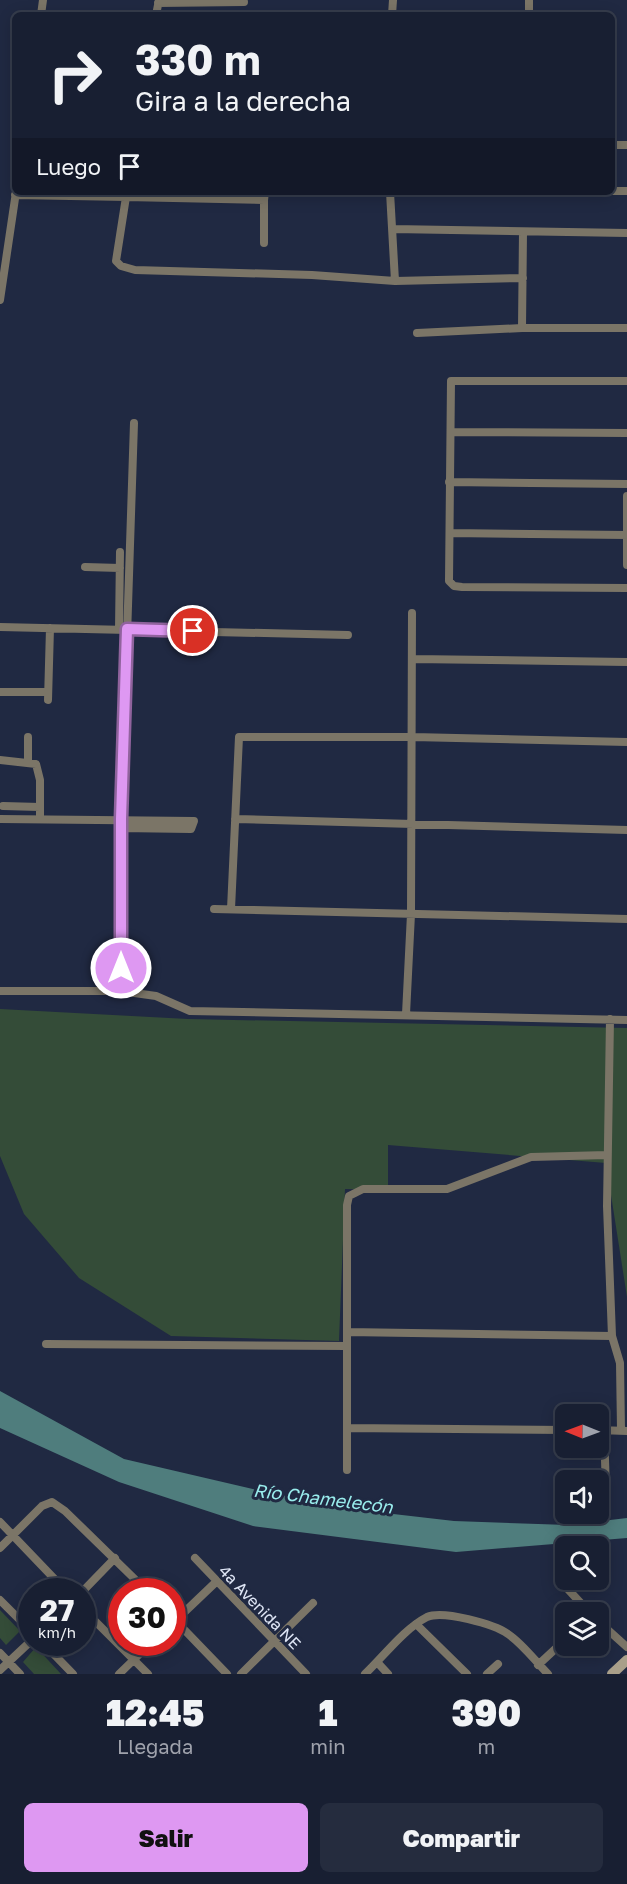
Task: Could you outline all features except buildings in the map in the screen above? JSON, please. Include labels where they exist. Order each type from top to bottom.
[{"type":"street","points":[[158,1],[244,2]]},
{"type":"street","points":[[0,300],[16,195]]},
{"type":"street","points":[[127,195],[116,257],[121,266],[135,270],[321,275],[395,281],[523,278]]},
{"type":"street","points":[[196,195],[265,196],[264,243]]},
{"type":"street","points":[[390,195],[395,281]]},
{"type":"street","points":[[393,229],[627,233]]},
{"type":"street","points":[[522,328],[523,232]]},
{"type":"street","points":[[417,333],[522,328],[627,328]]},
{"type":"street","points":[[627,381],[452,381],[449,582],[454,586],[627,588]]},
{"type":"street","points":[[120,991],[123,629],[134,423]]},
{"type":"street","points":[[451,432],[627,433]]},
{"type":"street","points":[[450,482],[627,484]]},
{"type":"street","points":[[627,496],[627,565]]},
{"type":"street","points":[[450,533],[627,535]]},
{"type":"street","points":[[120,552],[123,629]]},
{"type":"street","points":[[85,567],[120,568]]},
{"type":"street","points":[[406,1014],[411,914],[412,613]]},
{"type":"street","points":[[0,627],[348,635]]},
{"type":"street","points":[[0,692],[48,696],[50,628]]},
{"type":"street","points":[[413,658],[627,662]]},
{"type":"street","points":[[28,737],[28,762]]},
{"type":"street","points":[[231,909],[239,737],[413,737],[627,742]]},
{"type":"street","points":[[0,760],[36,764],[40,780],[40,819]]},
{"type":"street","points":[[3,806],[40,807]]},
{"type":"street","points":[[0,819],[121,819],[194,822],[191,829],[121,828]]},
{"type":"street","points":[[235,819],[627,830]]},
{"type":"street","points":[[214,909],[627,919]]},
{"type":"street","points":[[0,991],[120,991],[156,996],[190,1011],[627,1020]]},
{"type":"street","points":[[610,1019],[607,1155],[612,1335],[624,1363],[624,1430]]},
{"type":"street","points":[[347,1470],[347,1205],[349,1196],[356,1191],[447,1189],[531,1157],[607,1155]]},
{"type":"street","points":[[347,1332],[612,1335]]},
{"type":"street","points":[[46,1344],[347,1346]]},
{"type":"street","points":[[347,1428],[555,1430]]},
{"type":"street","points":[[0,1548],[42,1506],[52,1502],[65,1511],[134,1578]]},
{"type":"street","points":[[0,1522],[54,1578]]},
{"type":"street","points":[[96,1578],[115,1558]]},
{"type":"street","name":"4a Avenida NE","points":[[195,1558],[306,1674]]},
{"type":"street","points":[[186,1609],[217,1581]]},
{"type":"street","points":[[569,1590],[580,1602]]},
{"type":"street","points":[[0,1600],[18,1618]]},
{"type":"street","points":[[241,1674],[313,1603]]},
{"type":"street","points":[[365,1674],[416,1624],[430,1616],[443,1614],[509,1634],[548,1674]]},
{"type":"street","points":[[96,1622],[148,1674]]},
{"type":"street","points":[[416,1624],[467,1674]]},
{"type":"street","points":[[609,1631],[627,1647]]},
{"type":"street","points":[[186,1632],[227,1674]]},
{"type":"street","points":[[538,1665],[555,1650]]},
{"type":"street","points":[[0,1653],[20,1674]]},
{"type":"street","points":[[0,1670],[18,1653]]},
{"type":"street","points":[[56,1656],[73,1674]]},
{"type":"street","points":[[119,1674],[138,1656]]},
{"type":"street","points":[[612,1674],[627,1660]]},
{"type":"street","points":[[377,1662],[388,1674]]},
{"type":"street","points":[[487,1674],[498,1664]]},
{"type":"shaded area","points":[[0,1009],[188,1019],[627,1028],[627,1297],[606,1163],[388,1145],[388,1190],[345,1189],[339,1341],[171,1336],[79,1278],[24,1214],[0,1156]]},
{"type":"shaded area","points":[[0,1391],[124,1459],[350,1509],[454,1521],[568,1525],[609,1524],[609,1520],[627,1518],[627,1538],[609,1539],[609,1536],[555,1536],[555,1544],[456,1552],[253,1526],[119,1482],[0,1428]]},
{"type":"shaded area","points":[[0,1610],[18,1629],[18,1633],[6,1645],[0,1638]]},
{"type":"shaded area","points":[[28,1656],[44,1656],[61,1674],[34,1674],[23,1662]]},
{"type":"route","points":[[121,968],[121,819],[127,629],[193,631]]},
{"type":"water label","name":"Río Chamelecón","points":[[323,1499]]}]
